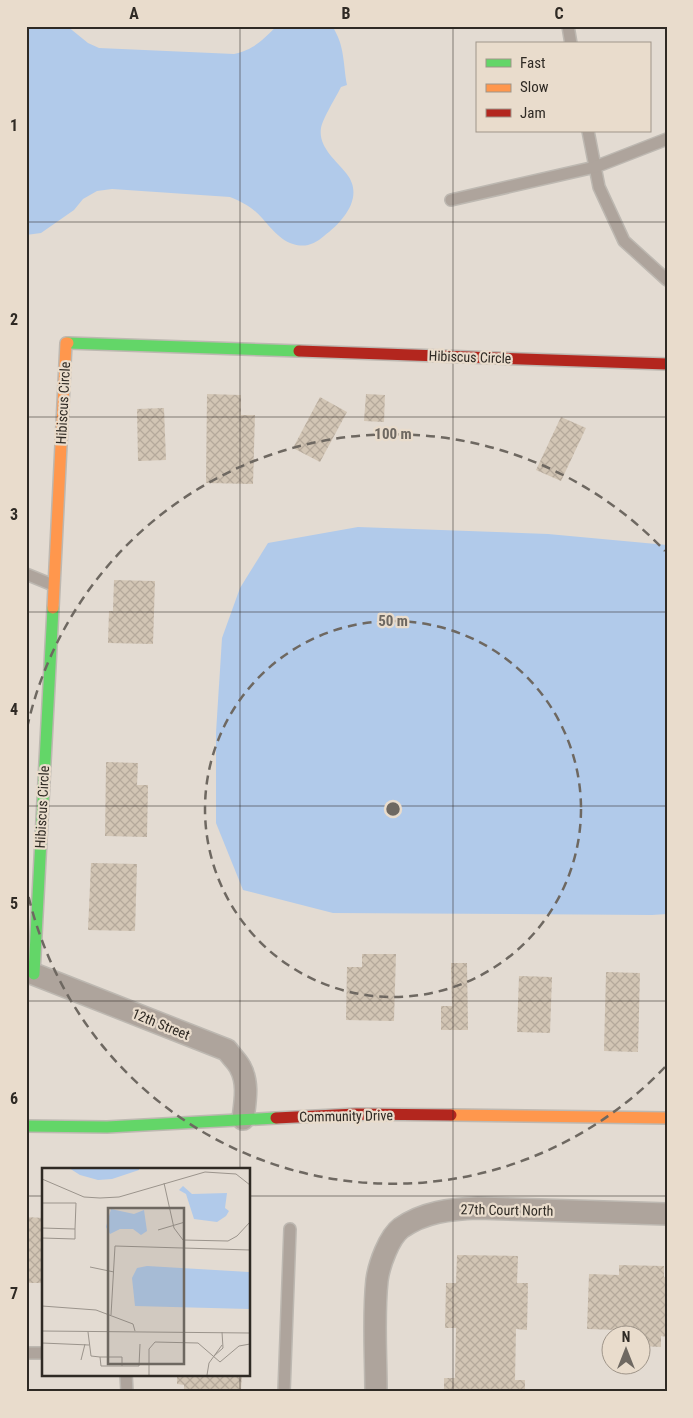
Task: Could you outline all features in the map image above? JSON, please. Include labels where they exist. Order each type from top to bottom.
[{"type":"street","name":"Hibiscus Circle","points":[[30,972],[66,343],[667,364]]},
{"type":"street","name":"12th Street","points":[[30,972],[227,1050],[240,1067],[246,1084],[246,1102],[242,1119]]},
{"type":"street","name":"Community Drive","points":[[26,1126],[107,1127],[356,1114],[667,1118]]},
{"type":"street","name":"27th Court North","points":[[376,1392],[377,1278],[386,1250],[399,1229],[424,1216],[446,1209],[478,1208],[667,1214]]},
{"type":"lane","points":[[568,26],[571,42]]},
{"type":"lane","points":[[588,132],[599,187],[624,241],[667,280]]},
{"type":"lane","points":[[451,200],[595,167],[667,139]]},
{"type":"lane","points":[[26,574],[53,585]]},
{"type":"lane","points":[[284,1392],[290,1229]]},
{"type":"lane","points":[[26,1353],[42,1353]]},
{"type":"lane","points":[[126,1376],[127,1392]]},
{"type":"water","points":[[26,26],[67,26],[88,43],[99,48],[234,54],[253,47],[277,26],[332,26],[341,47],[347,85],[341,87],[330,108],[322,124],[321,135],[325,147],[351,182],[353,199],[350,208],[339,223],[321,239],[302,246],[287,242],[253,210],[244,203],[230,197],[112,189],[97,191],[83,199],[74,210],[41,233],[26,235]]},
{"type":"water","points":[[358,527],[548,534],[667,545],[667,914],[333,913],[243,890],[216,823],[216,733],[222,638],[240,588],[268,543]]},
{"type":"building","points":[[207,394],[241,395],[241,415],[255,415],[253,484],[206,483]]},
{"type":"building","points":[[366,394],[385,395],[384,422],[364,421]]},
{"type":"building","points":[[320,397],[347,412],[320,462],[293,448]]},
{"type":"building","points":[[164,408],[166,460],[138,461],[137,409]]},
{"type":"building","points":[[561,417],[586,428],[561,481],[536,470]]},
{"type":"building","points":[[114,580],[155,581],[153,644],[108,643],[109,611],[113,611]]},
{"type":"building","points":[[106,762],[138,763],[137,785],[148,785],[147,837],[105,836]]},
{"type":"building","points":[[91,863],[137,864],[135,931],[88,930]]},
{"type":"building","points":[[362,954],[396,954],[394,1021],[346,1020],[347,967],[362,967]]},
{"type":"building","points":[[451,963],[467,963],[468,1030],[441,1030],[441,1006],[452,1006]]},
{"type":"building","points":[[606,972],[640,973],[638,1052],[604,1051]]},
{"type":"building","points":[[519,976],[552,977],[550,1033],[517,1032]]},
{"type":"building","points":[[26,1217],[42,1218],[42,1283],[26,1283]]},
{"type":"building","points":[[457,1255],[518,1256],[517,1283],[528,1283],[527,1330],[516,1329],[515,1380],[525,1380],[525,1392],[444,1392],[444,1378],[455,1378],[456,1328],[445,1328],[446,1283],[456,1283]]},
{"type":"building","points":[[619,1265],[664,1266],[664,1277],[667,1277],[667,1337],[661,1336],[661,1347],[650,1346],[650,1326],[600,1326],[600,1329],[587,1329],[589,1274],[619,1275]]},
{"type":"building","points":[[177,1376],[242,1376],[241,1390],[232,1390],[232,1392],[184,1392],[184,1385],[177,1384]]},
{"type":"traffic: fast","points":[[68,343],[299,351]]},
{"type":"traffic: fast","points":[[34,974],[53,608]]},
{"type":"traffic: fast","points":[[26,1126],[107,1127],[276,1118]]},
{"type":"traffic: slow","points":[[53,608],[66,343],[68,343]]},
{"type":"traffic: slow","points":[[451,1115],[667,1118]]},
{"type":"traffic: jam","points":[[299,351],[667,364]]},
{"type":"traffic: jam","points":[[276,1118],[356,1114],[451,1115]]}]
